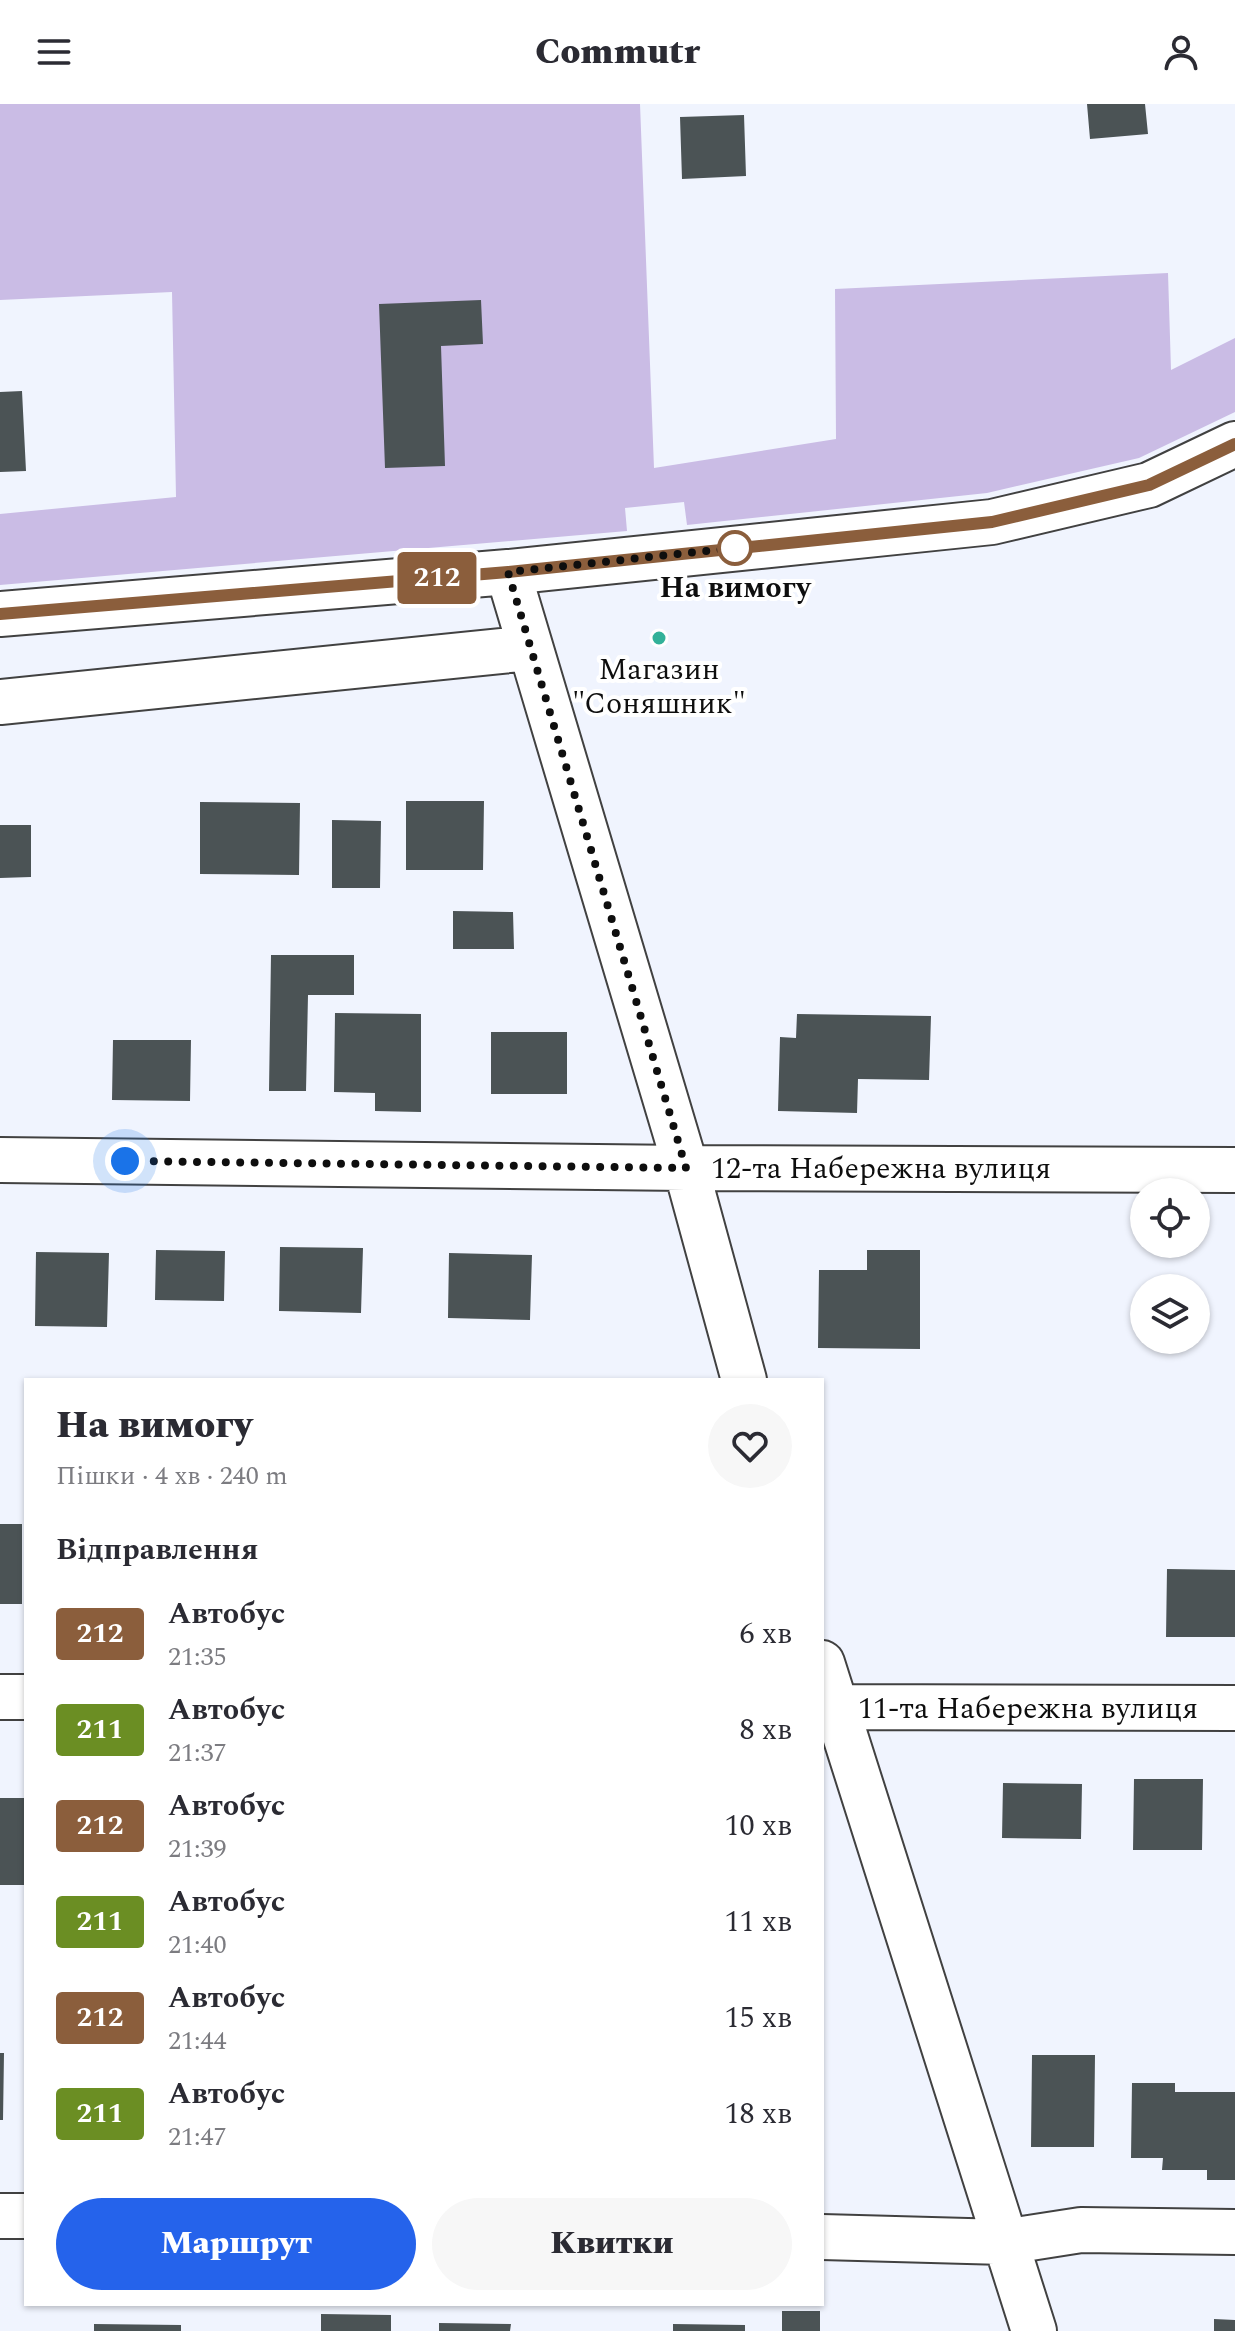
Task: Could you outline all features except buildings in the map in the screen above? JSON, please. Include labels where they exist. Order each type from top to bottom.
[{"type":"street","points":[[0,614],[508,572],[992,522],[1149,485],[1235,444]]},
{"type":"street","points":[[508,572],[686,1168],[743,1378]]},
{"type":"street","points":[[0,702],[530,648]]},
{"type":"street","name":"12-та Набережна вулиця","points":[[0,1160],[686,1168],[1235,1170]]},
{"type":"street","points":[[824,1678],[828,1708],[1034,2331]]},
{"type":"street","points":[[0,1697],[24,1697]]},
{"type":"street","name":"11-та Набережна вулиця","points":[[828,1708],[1235,1708]]},
{"type":"street","points":[[0,2216],[24,2216]]},
{"type":"street","points":[[824,2237],[1004,2242],[1081,2230],[1235,2232]]},
{"type":"shaded area","points":[[0,104],[640,104],[654,468],[836,439],[835,289],[1168,273],[1171,370],[1235,338],[1235,412],[1139,458],[987,493],[687,525],[684,502],[625,508],[627,531],[0,585],[0,514],[176,497],[172,292],[0,300]]},
{"type":"bus line","name":"212","points":[[0,614],[508,572],[992,522],[1149,485],[1235,444]]},
{"type":"place","name":"На вимогу","points":[[735,548]]},
{"type":"place","name":"Магазин \"Соняшник\"","points":[[659,638]]},
{"type":"route","points":[[125,1161],[686,1168],[508,572],[735,548]]}]
